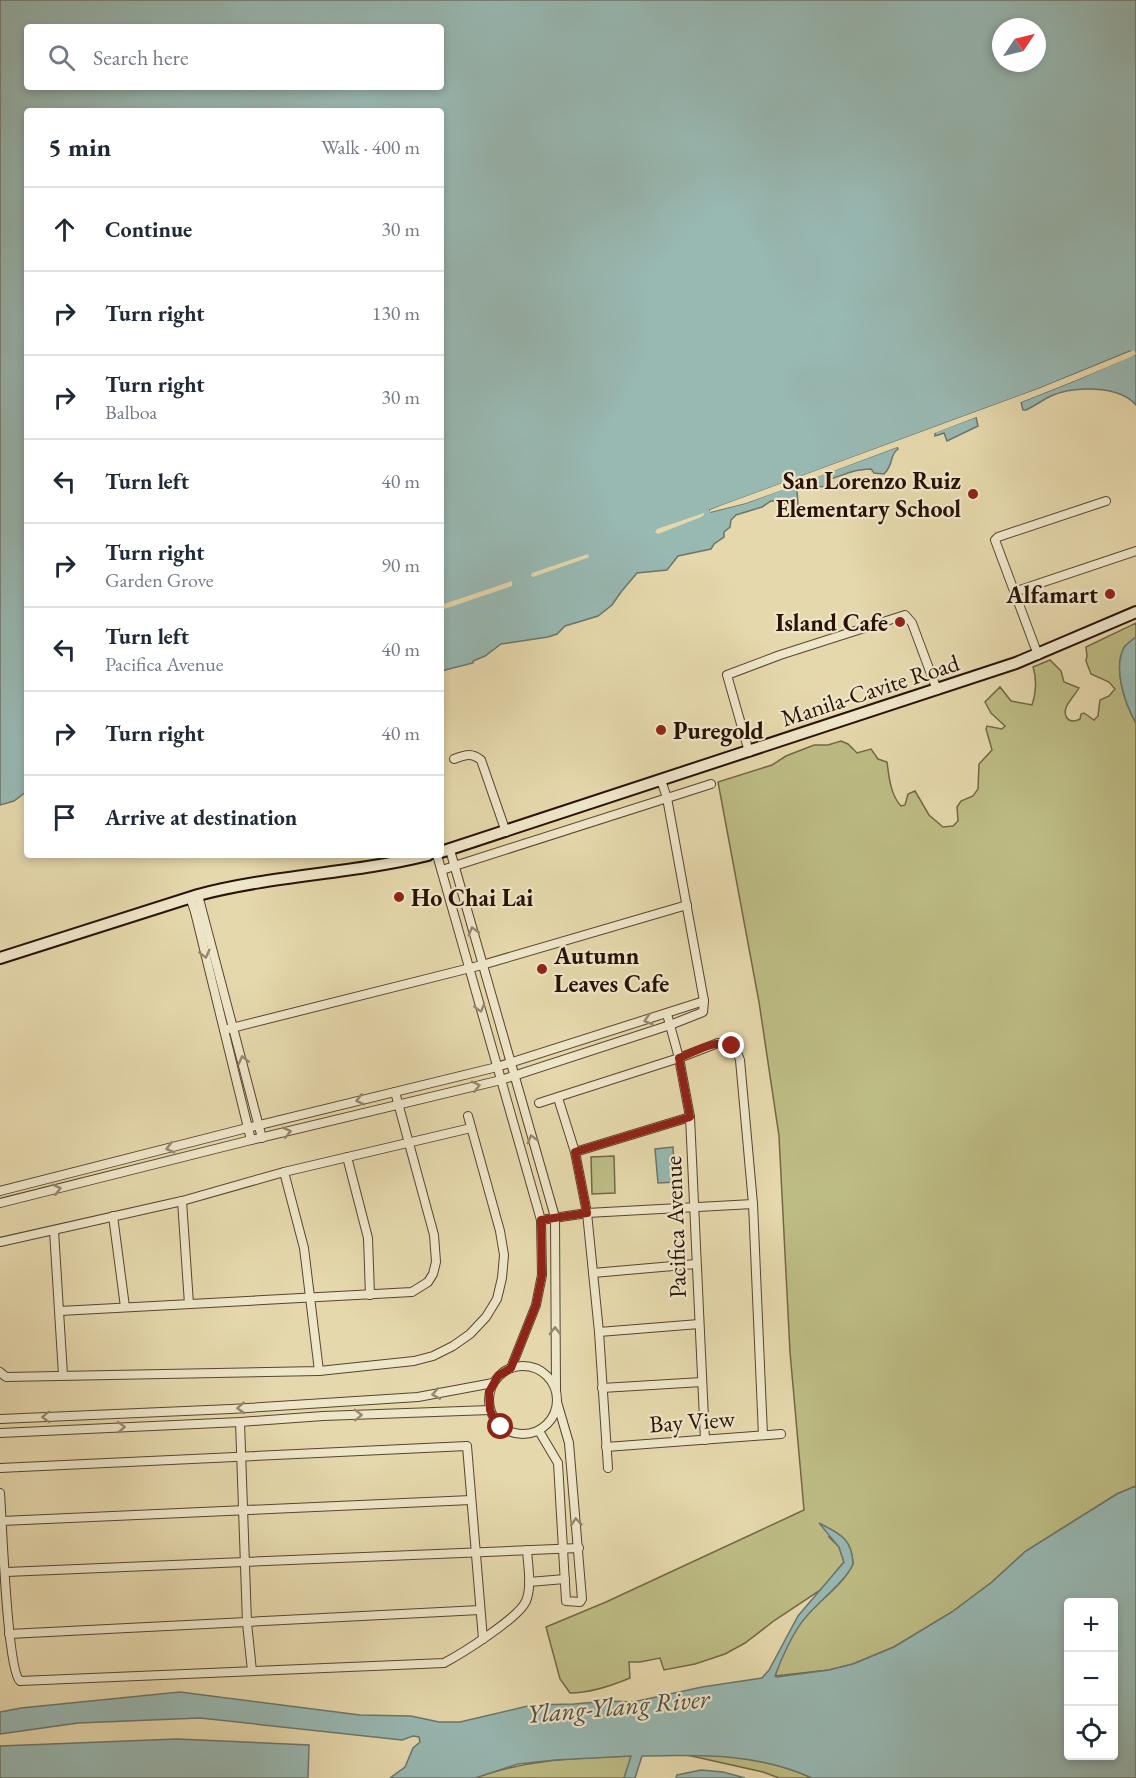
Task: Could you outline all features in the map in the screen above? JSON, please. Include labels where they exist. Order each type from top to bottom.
[{"type":"main road","name":"Manila-Cavite Road","points":[[446,851],[937,690],[1038,655],[1136,612]]},
{"type":"main road","points":[[0,958],[226,887],[396,863],[416,858]]},
{"type":"street","points":[[1038,655],[995,542],[996,538],[1106,501]]},
{"type":"street","points":[[1014,592],[1136,551]]},
{"type":"street","points":[[748,752],[728,675],[780,655],[905,615],[912,623],[937,690]]},
{"type":"street","points":[[454,759],[469,754],[481,760],[506,832]]},
{"type":"street","points":[[0,1203],[501,1080],[703,1012],[704,1001],[687,905],[667,798],[661,780]]},
{"type":"street","points":[[442,870],[711,784]]},
{"type":"street","points":[[446,851],[455,867],[555,1217],[555,1389],[569,1443],[579,1548],[581,1601],[566,1602],[558,1462],[539,1431]]},
{"type":"street","points":[[438,858],[541,1220],[542,1275],[536,1305],[511,1368]]},
{"type":"street","points":[[194,896],[234,1028],[262,1138]]},
{"type":"street","points":[[194,896],[250,1140]]},
{"type":"street","points":[[224,1030],[482,965],[687,905]]},
{"type":"street","points":[[0,1191],[497,1067],[704,1001]]},
{"type":"street","name":"Pacifica Avenue","points":[[667,1014],[679,1058],[690,1117],[705,1440]]},
{"type":"street","points":[[539,1103],[679,1058],[718,1042],[728,1043],[736,1050],[740,1060],[753,1204],[763,1435]]},
{"type":"street","points":[[60,1311],[412,1292],[428,1282],[436,1262],[434,1235],[395,1092]]},
{"type":"street","points":[[558,1098],[575,1152],[587,1213],[599,1332],[608,1468]]},
{"type":"street","points":[[0,1372],[6,1377],[319,1371],[414,1361],[433,1356],[453,1346],[470,1334],[486,1317],[496,1299],[502,1278],[504,1255],[500,1231],[468,1116]]},
{"type":"street","points":[[575,1152],[690,1117]]},
{"type":"street","points":[[0,1242],[182,1201],[284,1172],[471,1128]]},
{"type":"street","points":[[347,1157],[368,1238],[370,1294]]},
{"type":"street","points":[[284,1172],[304,1248],[319,1371]]},
{"type":"street","points":[[182,1201],[189,1304]]},
{"type":"street","points":[[541,1220],[587,1213],[753,1204]]},
{"type":"street","points":[[113,1216],[125,1307]]},
{"type":"street","points":[[54,1231],[63,1375]]},
{"type":"street","points":[[593,1273],[696,1264]]},
{"type":"street","points":[[599,1332],[699,1324]]},
{"type":"street","points":[[555,1389],[543,1372],[533,1367],[511,1368],[498,1376],[493,1383],[489,1392],[490,1410],[501,1427],[510,1432],[530,1434],[539,1431],[549,1423],[555,1413],[557,1402]]},
{"type":"street","points":[[602,1389],[702,1382]]},
{"type":"street","points":[[0,1419],[322,1404],[418,1397],[493,1383]]},
{"type":"street","points":[[322,1404],[323,1416]]},
{"type":"street","points":[[0,1433],[323,1416],[490,1410]]},
{"type":"street","points":[[240,1422],[247,1623],[252,1671]]},
{"type":"street","name":"Bay View","points":[[606,1447],[781,1434]]},
{"type":"street","points":[[0,1468],[467,1446],[483,1639]]},
{"type":"street","points":[[0,1493],[9,1634],[15,1675],[20,1681],[444,1663],[483,1639],[521,1608],[527,1599],[529,1582],[527,1550]]},
{"type":"street","points":[[2,1521],[471,1500]]},
{"type":"street","points":[[6,1572],[579,1548]]},
{"type":"street","points":[[529,1582],[565,1579]]},
{"type":"street","points":[[9,1634],[480,1610]]},
{"type":"shaded area","points":[[1136,623],[1136,637],[1125,646],[1121,655],[1120,675],[1124,696],[1136,723],[1136,1486],[1117,1494],[1026,1551],[992,1582],[952,1612],[894,1647],[853,1664],[829,1670],[775,1676],[780,1661],[801,1623],[838,1585],[853,1564],[848,1544],[834,1531],[829,1537],[839,1547],[844,1562],[822,1589],[745,1643],[725,1654],[695,1664],[664,1670],[660,1658],[629,1662],[630,1678],[586,1692],[570,1693],[560,1679],[546,1627],[606,1602],[804,1510],[790,1352],[779,1136],[759,1002],[718,782],[772,765],[786,756],[814,745],[828,745],[841,741],[857,753],[871,749],[878,759],[887,762],[892,790],[901,806],[905,805],[908,794],[915,791],[929,815],[943,827],[953,826],[958,821],[957,807],[961,801],[973,796],[978,789],[979,764],[992,750],[987,726],[1002,729],[1005,726],[991,713],[985,702],[1000,687],[1011,701],[1032,705],[1036,686],[1033,667],[1050,660],[1061,671],[1064,682],[1079,688],[1065,710],[1067,718],[1075,721],[1080,719],[1081,714],[1084,713],[1094,720],[1098,716],[1100,700],[1109,696],[1115,689],[1109,682],[1091,674],[1086,661],[1086,647]]},
{"type":"shaded area","points":[[614,1156],[615,1193],[592,1194],[591,1157]]},
{"type":"shaded area","points":[[687,1755],[751,1759],[812,1778],[779,1778],[763,1772]]},
{"type":"shaded area","points":[[632,1756],[624,1778],[475,1778],[533,1763]]},
{"type":"water","points":[[0,0],[1136,0],[1136,353],[1130,351],[1038,389],[710,510],[711,512],[746,503],[897,447],[898,449],[884,474],[874,473],[871,469],[851,472],[831,479],[828,487],[802,486],[797,490],[798,505],[796,508],[787,506],[781,501],[771,501],[762,507],[736,515],[731,520],[730,527],[724,532],[724,537],[711,549],[678,556],[667,570],[637,573],[612,605],[598,616],[565,626],[557,634],[548,637],[501,644],[473,663],[444,670],[444,108],[24,108],[24,793],[14,801],[0,805]]},
{"type":"water","points":[[1136,354],[1136,405],[1119,394],[1083,389],[1060,393],[1023,410],[1021,402]]},
{"type":"water","points":[[976,417],[978,426],[947,441],[944,433],[935,436],[935,432]]},
{"type":"water","points":[[1136,637],[1136,723],[1124,696],[1120,664],[1125,646]]},
{"type":"water","points":[[673,1147],[675,1182],[658,1183],[655,1149]]},
{"type":"water","name":"Ylang-Ylang River","points":[[1136,1486],[1136,1778],[812,1778],[771,1764],[728,1757],[642,1756],[635,1778],[624,1778],[631,1756],[518,1764],[475,1778],[390,1778],[405,1767],[413,1748],[420,1742],[419,1737],[413,1736],[402,1740],[200,1718],[78,1723],[0,1734],[0,1712],[180,1692],[360,1715],[411,1716],[439,1722],[460,1722],[532,1705],[633,1702],[702,1687],[762,1678],[769,1670],[798,1616],[844,1562],[839,1547],[819,1523],[844,1538],[850,1548],[853,1564],[844,1577],[801,1623],[788,1645],[775,1676],[829,1670],[853,1664],[894,1647],[952,1612],[992,1582],[1026,1551],[1117,1494]]},
{"type":"water","points":[[177,1739],[309,1745],[308,1778],[0,1778],[0,1746]]},
{"type":"water","points":[[701,1770],[723,1772],[745,1778],[676,1778],[677,1775]]},
{"type":"pier","points":[[1134,350],[1136,354],[1131,357],[1021,402],[1018,403],[1019,399],[977,414],[979,416],[898,444],[900,446],[746,503],[710,512],[720,506],[1038,389]]},
{"type":"pier","points":[[704,513],[701,517],[658,534],[655,532],[657,529]]},
{"type":"pier","points":[[588,554],[587,558],[531,576],[532,573]]},
{"type":"pier","points":[[512,581],[512,586],[444,609],[444,604]]},
{"type":"place","name":"San Lorenzo Ruiz Elementary School","points":[[973,494]]},
{"type":"place","name":"Alfamart","points":[[1110,594]]},
{"type":"place","name":"Island Cafe","points":[[900,622]]},
{"type":"place","name":"Puregold","points":[[661,730]]},
{"type":"place","name":"Ho Chai Lai","points":[[399,897]]},
{"type":"place","name":"Autumn Leaves Cafe","points":[[542,969]]},
{"type":"route","points":[[501,1427],[490,1410],[489,1392],[498,1376],[511,1368],[536,1305],[542,1275],[541,1220],[587,1213],[575,1152],[690,1117],[679,1058],[718,1042],[732,1046]]}]
